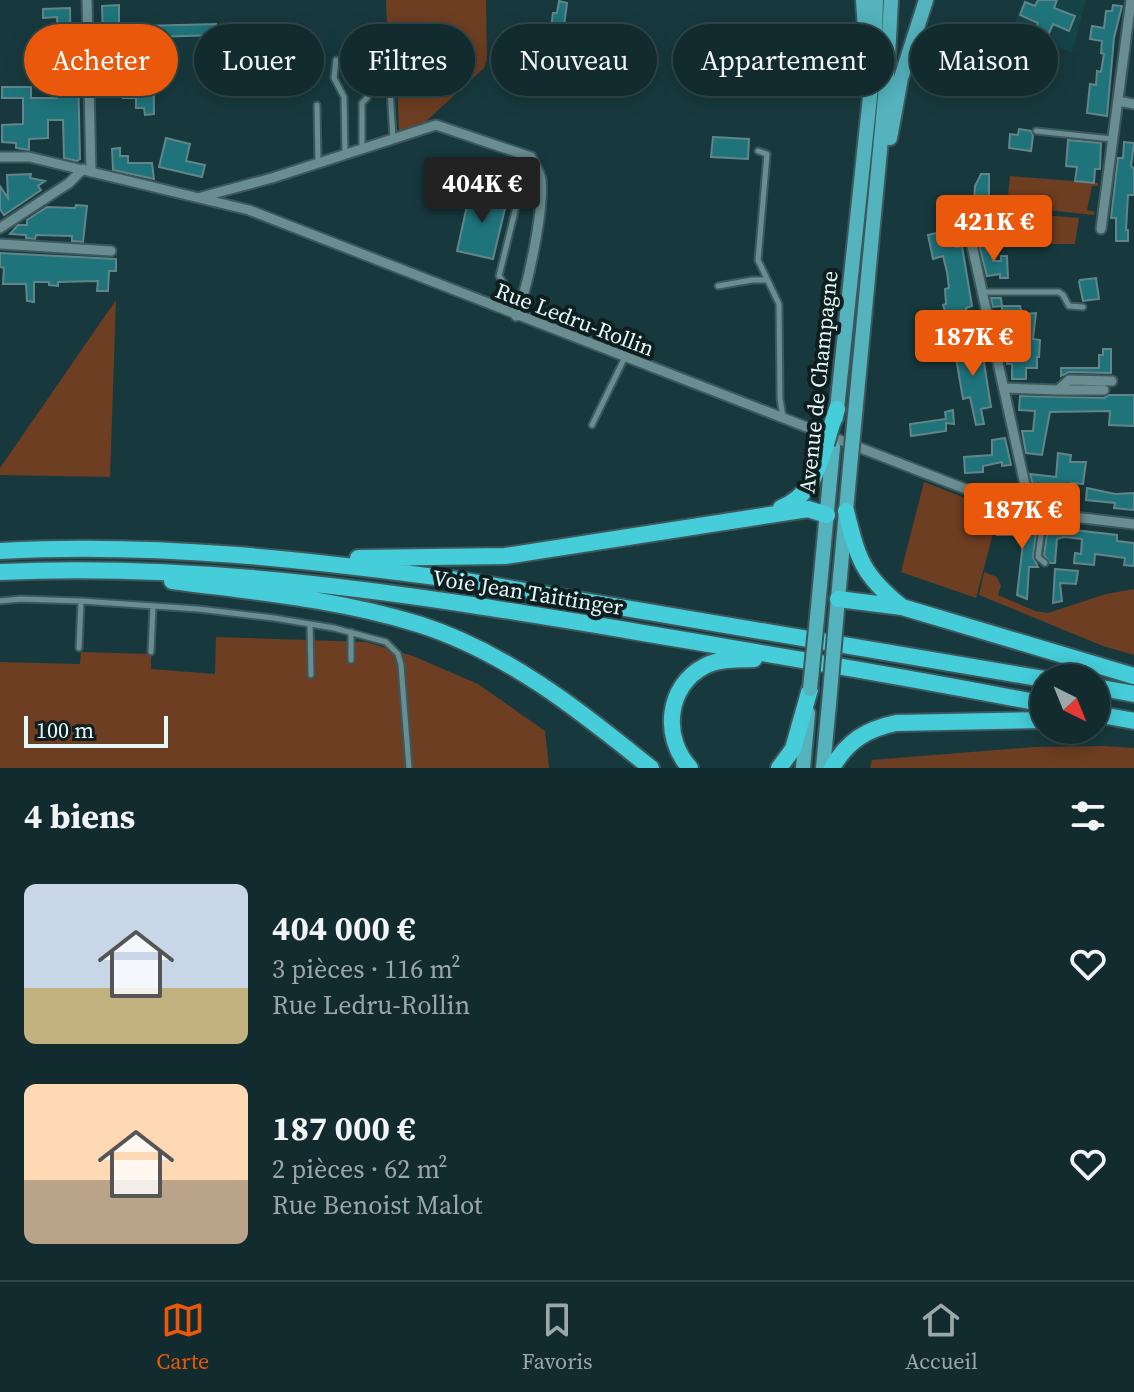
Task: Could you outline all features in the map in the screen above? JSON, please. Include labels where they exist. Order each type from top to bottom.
[{"type":"highway","points":[[765,515],[796,502],[806,491],[816,476],[831,437],[837,409]]},
{"type":"highway","points":[[280,558],[505,556],[808,509],[827,515]]},
{"type":"highway","points":[[846,511],[862,565],[878,588],[902,607]]},
{"type":"highway","name":"Voie Jean Taittinger","points":[[0,551],[85,548],[280,558],[466,581],[1030,677]]},
{"type":"highway","points":[[86,570],[298,596],[420,624],[490,655],[566,701],[651,768]]},
{"type":"highway","name":"Voie Jean Taittinger","points":[[0,572],[192,572],[376,590],[1030,701]]},
{"type":"highway","points":[[838,599],[902,607],[1134,676]]},
{"type":"highway","points":[[690,768],[676,747],[671,723],[674,702],[685,682],[702,667],[713,663],[783,657]]},
{"type":"highway","points":[[779,768],[793,749],[810,689]]},
{"type":"highway","points":[[1110,690],[1134,694]]},
{"type":"highway","points":[[832,768],[853,740],[875,727],[896,723],[1030,720]]},
{"type":"main road","points":[[863,0],[866,51],[864,145]]},
{"type":"main road","name":"Avenue de Champagne","points":[[837,409],[874,59],[876,0]]},
{"type":"main road","name":"Avenue de Champagne","points":[[823,768],[887,76],[891,0]]},
{"type":"main road","points":[[864,316],[873,287],[888,148],[897,96],[926,0]]},
{"type":"main road","name":"Avenue de Champagne","points":[[803,768],[827,515],[831,437]]},
{"type":"main road","points":[[827,515],[845,529]]},
{"type":"main road","points":[[819,597],[838,599]]},
{"type":"street","points":[[0,228],[87,170],[87,0]]},
{"type":"street","points":[[1101,229],[1131,0]]},
{"type":"street","points":[[1118,101],[1134,104]]},
{"type":"street","points":[[198,198],[436,125],[531,157],[541,178],[540,203],[524,296],[518,311]]},
{"type":"street","name":"Rue Ledru-Rollin","points":[[0,157],[29,157],[249,210],[518,311],[625,357],[994,500],[1031,512],[1134,524]]},
{"type":"street","points":[[969,232],[1031,512]]},
{"type":"street","points":[[0,244],[111,251]]},
{"type":"street","points":[[1058,390],[1069,380],[1112,381]]},
{"type":"street","points":[[1004,388],[1104,390]]},
{"type":"lane","points":[[336,60],[334,78],[344,97],[345,155]]},
{"type":"lane","points":[[362,149],[362,103],[367,96]]},
{"type":"lane","points":[[390,96],[393,139]]},
{"type":"lane","points":[[317,105],[318,163]]},
{"type":"lane","points":[[1036,131],[1113,139]]},
{"type":"lane","points":[[758,151],[767,154],[758,260],[779,304],[783,418]]},
{"type":"lane","points":[[468,186],[540,203]]},
{"type":"lane","points":[[518,199],[499,276],[518,311]]},
{"type":"lane","points":[[718,286],[766,280]]},
{"type":"lane","points":[[983,292],[1059,292],[1069,306],[1083,307]]},
{"type":"lane","points":[[592,425],[625,357]]},
{"type":"lane","points":[[1044,513],[1038,557],[1045,563]]},
{"type":"lane","points":[[0,601],[81,601],[198,609],[310,624],[386,642],[398,654],[409,768]]},
{"type":"lane","points":[[79,648],[81,601]]},
{"type":"lane","points":[[151,652],[153,606]]},
{"type":"lane","points":[[310,624],[311,675]]},
{"type":"lane","points":[[351,632],[351,660]]},
{"type":"shaded area","points":[[386,0],[486,0],[487,59],[484,68],[475,76],[475,24],[387,24]]},
{"type":"shaded area","points":[[1023,0],[1086,0],[1072,53],[1058,47],[1058,24],[1014,24]]},
{"type":"shaded area","points":[[398,96],[454,96],[423,124],[399,132]]},
{"type":"shaded area","points":[[1010,176],[1098,183],[1098,186],[1092,186],[1087,210],[1095,212],[1094,215],[1009,206],[996,212],[994,210],[1008,196]]},
{"type":"shaded area","points":[[1007,212],[1079,218],[1075,244],[992,244],[991,229],[981,230],[981,227]]},
{"type":"shaded area","points":[[116,300],[110,477],[0,475],[0,468]]},
{"type":"shaded area","points":[[924,482],[999,511],[976,598],[901,572]]},
{"type":"shaded area","points":[[984,572],[997,577],[1001,586],[998,595],[1035,611],[1048,613],[1106,594],[1134,589],[1134,655],[1103,646],[979,595]]},
{"type":"shaded area","points":[[216,637],[366,642],[413,656],[478,684],[545,731],[549,768],[0,768],[0,662],[80,664],[81,652],[151,654],[151,669],[215,674]]},
{"type":"shaded area","points":[[1034,747],[1134,748],[1134,768],[870,768],[872,760]]},
{"type":"building","points":[[1038,0],[1057,0],[1054,8],[1075,16],[1069,31],[1058,24],[1038,24],[1020,15],[1025,2],[1035,6]]},
{"type":"building","points":[[559,1],[567,3],[564,24],[551,24],[553,13],[557,13]]},
{"type":"building","points":[[119,5],[119,24],[103,24],[102,6]]},
{"type":"building","points":[[1113,5],[1122,6],[1114,38],[1107,116],[1087,113],[1090,84],[1096,85],[1097,71],[1101,72],[1104,54],[1101,53],[1102,41],[1090,39],[1092,26],[1104,28],[1106,11],[1112,11]]},
{"type":"building","points":[[70,8],[70,24],[57,24],[57,17],[43,18],[43,9]]},
{"type":"building","points":[[178,25],[194,25],[194,36],[178,36]]},
{"type":"building","points":[[2,87],[24,87],[24,96],[31,98],[79,96],[80,159],[64,158],[63,120],[48,120],[48,138],[29,139],[29,150],[16,148],[16,143],[2,142],[2,125],[23,124],[23,98],[2,98]]},
{"type":"building","points":[[154,96],[154,114],[145,115],[144,108],[136,108],[136,98],[123,98]]},
{"type":"building","points":[[1019,129],[1031,131],[1031,151],[1009,148],[1010,134],[1018,135]]},
{"type":"building","points":[[713,137],[749,139],[748,159],[711,157]]},
{"type":"building","points":[[166,138],[190,144],[186,161],[205,165],[202,177],[159,167]]},
{"type":"building","points":[[1068,140],[1101,143],[1100,169],[1095,169],[1094,183],[1075,181],[1077,167],[1066,166]]},
{"type":"building","points":[[1124,142],[1134,143],[1131,166],[1134,169],[1134,195],[1128,195],[1128,241],[1116,241],[1116,218],[1111,218],[1118,158],[1123,158]]},
{"type":"building","points":[[120,148],[120,156],[128,156],[128,163],[152,163],[154,179],[113,170],[112,149]]},
{"type":"building","points":[[31,174],[30,178],[45,181],[38,186],[41,190],[4,215],[0,209],[0,186],[8,198],[7,175]]},
{"type":"building","points":[[981,174],[989,174],[988,202],[983,201],[983,204],[974,203],[975,186]]},
{"type":"building","points":[[470,192],[507,200],[493,259],[457,251]]},
{"type":"building","points":[[76,205],[87,206],[83,242],[72,241],[72,236],[36,235],[35,239],[10,234],[18,225],[27,225],[27,220],[47,207],[75,208]]},
{"type":"building","points":[[945,231],[946,234],[954,233],[956,247],[962,246],[972,306],[966,308],[970,326],[952,330],[955,341],[947,343],[945,332],[951,330],[943,305],[946,304],[945,289],[949,288],[947,272],[943,256],[933,259],[928,235]]},
{"type":"building","points":[[989,244],[993,261],[1001,261],[1001,256],[1007,256],[1008,278],[1000,278],[1000,274],[987,276],[979,245]]},
{"type":"building","points":[[0,253],[116,259],[116,271],[109,271],[108,291],[97,291],[98,281],[58,282],[58,286],[49,285],[49,282],[34,282],[34,302],[27,301],[26,284],[3,284],[4,268],[0,267]]},
{"type":"building","points":[[1096,278],[1099,299],[1083,301],[1080,280]]},
{"type":"building","points":[[991,298],[1001,298],[1002,306],[993,307]]},
{"type":"building","points":[[1002,306],[1020,306],[1022,314],[1036,313],[1033,339],[1040,340],[1039,357],[1037,368],[1026,368],[1026,379],[1012,379],[1012,364],[1007,364],[1007,344],[1002,344]]},
{"type":"building","points":[[977,341],[983,356],[991,407],[981,409],[984,424],[976,425],[970,397],[963,399],[954,346]]},
{"type":"building","points":[[1103,349],[1111,349],[1111,373],[1069,372],[1061,376],[1061,368],[1099,368],[1099,355],[1103,355]]},
{"type":"building","points":[[1109,395],[1134,395],[1134,426],[1109,425],[1110,411],[1050,412],[1042,455],[1026,453],[1022,431],[1033,431],[1035,411],[1019,410],[1020,396],[1104,398]]},
{"type":"building","points":[[953,410],[954,424],[946,423],[946,431],[911,436],[910,424],[946,419],[945,412]]},
{"type":"building","points":[[1005,438],[1011,465],[1002,466],[1002,462],[983,466],[983,472],[965,473],[964,457],[992,455],[992,440]]},
{"type":"building","points":[[1058,453],[1071,455],[1070,462],[1086,462],[1083,484],[1072,483],[1071,497],[1066,497],[1066,503],[1037,500],[1030,474],[1056,477]]},
{"type":"building","points":[[1087,488],[1115,494],[1134,493],[1134,510],[1114,508],[1115,503],[1086,500]]},
{"type":"building","points":[[999,523],[1037,526],[1033,557],[1038,567],[1029,567],[1027,599],[1017,595],[1024,535],[997,535]]},
{"type":"building","points":[[1048,527],[1117,535],[1117,541],[1134,543],[1134,566],[1124,565],[1125,558],[1095,554],[1094,565],[1074,563],[1075,553],[1081,554],[1082,539],[1064,537],[1057,539],[1055,563],[1050,563],[1044,555]]},
{"type":"building","points":[[1055,569],[1078,571],[1076,584],[1060,583],[1062,601],[1053,603]]}]
